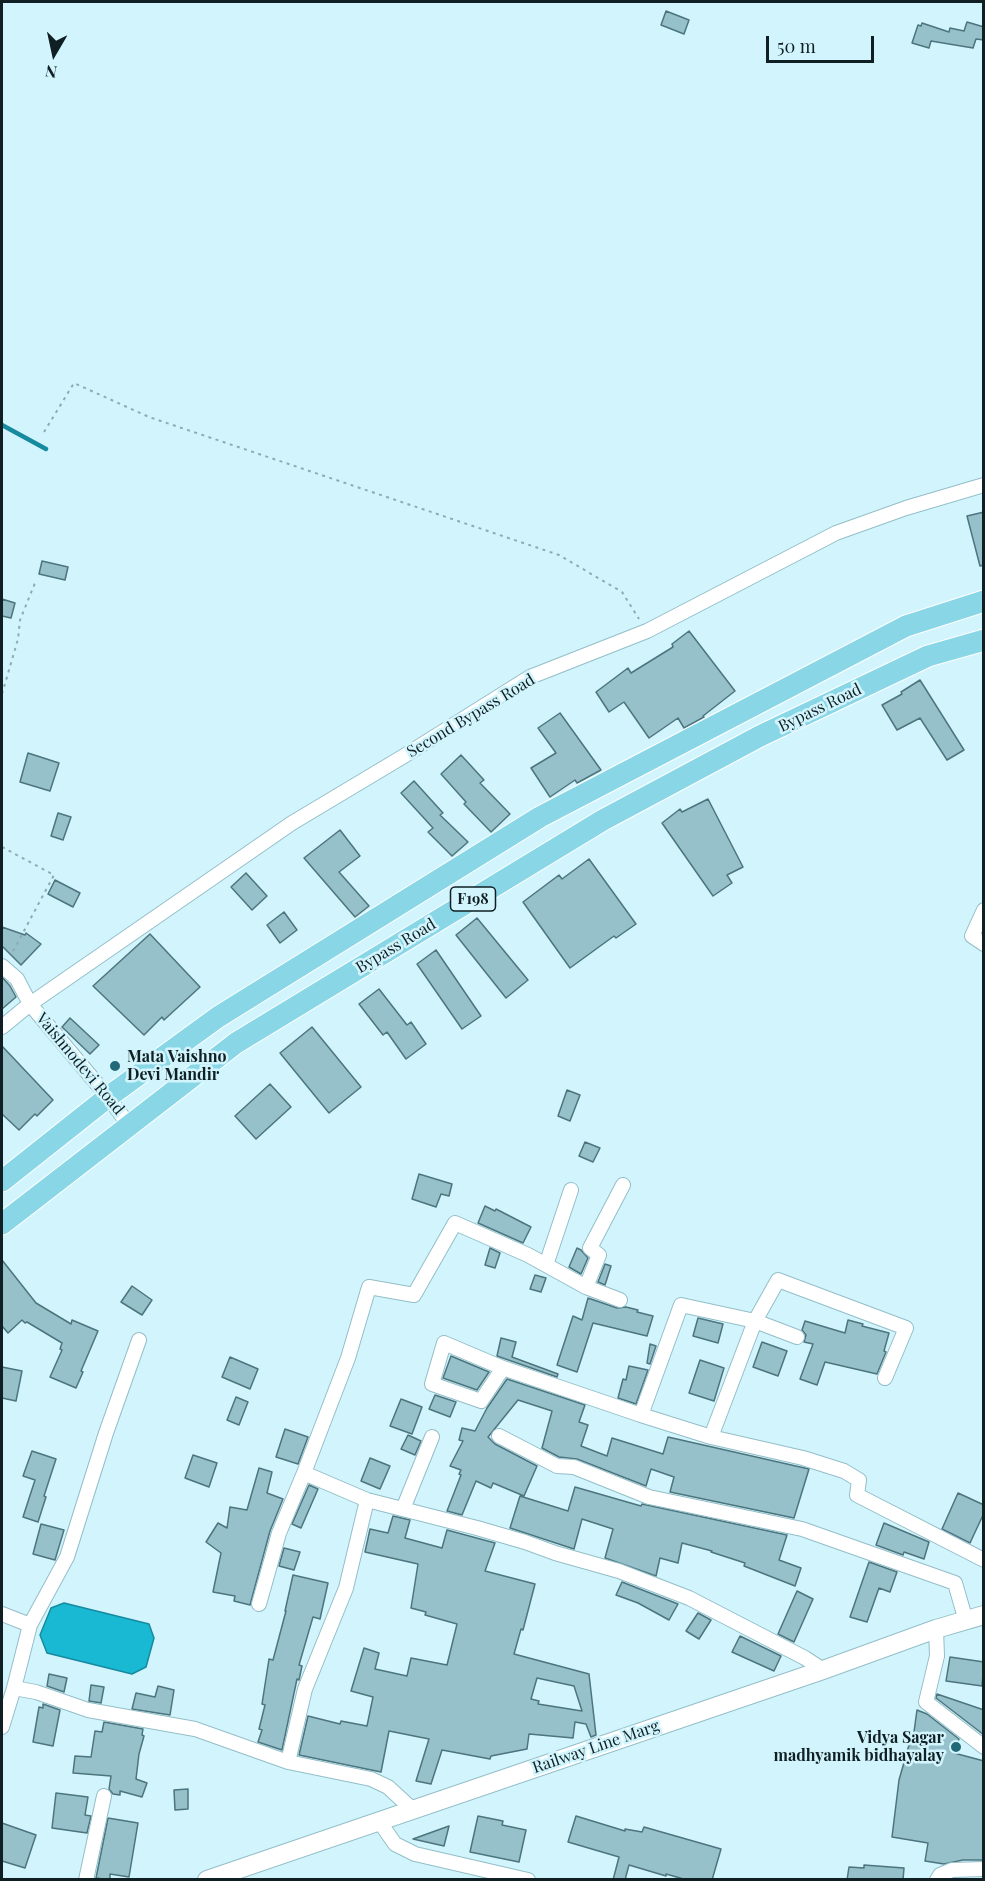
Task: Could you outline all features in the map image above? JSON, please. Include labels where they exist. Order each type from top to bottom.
[{"type":"main road","name":"Bypass Road","points":[[2,1181],[108,1097],[218,1017],[540,817],[906,626],[984,601]]},
{"type":"main road","name":"Bypass Road","points":[[2,1224],[236,1043],[603,820],[760,736],[928,656],[984,640]]},
{"type":"main road","points":[[540,817],[561,846]]},
{"type":"main road","points":[[218,1017],[236,1043]]},
{"type":"main road","name":"Railway Line Marg","points":[[207,1880],[823,1670],[936,1629],[984,1615]]},
{"type":"street","name":"Second Bypass Road","points":[[2,1027],[30,1004],[292,823],[394,763],[530,678],[647,631],[836,533],[906,508],[984,485]]},
{"type":"street","points":[[984,910],[972,936],[973,939],[984,944]]},
{"type":"street","name":"Vaishnodevi Road","points":[[3,967],[17,979],[30,1004],[129,1125]]},
{"type":"street","points":[[586,1287],[599,1255],[590,1248],[623,1185]]},
{"type":"street","points":[[546,1265],[571,1190]]},
{"type":"street","points":[[259,1604],[279,1533],[348,1358],[369,1287],[414,1295],[454,1223],[528,1255],[586,1287],[620,1300]]},
{"type":"street","points":[[711,1437],[755,1321],[778,1280],[906,1328],[885,1378]]},
{"type":"street","points":[[641,1415],[681,1305],[755,1321],[797,1337]]},
{"type":"street","points":[[2,1727],[30,1625],[67,1557],[106,1433],[139,1340]]},
{"type":"street","points":[[503,1368],[481,1401],[432,1384],[444,1343],[503,1368],[641,1415],[711,1437],[803,1458],[844,1471],[859,1480],[857,1496],[984,1560]]},
{"type":"street","points":[[500,1436],[558,1466],[574,1467],[649,1497],[802,1529],[955,1583],[966,1621]]},
{"type":"street","points":[[403,1509],[432,1437]]},
{"type":"street","points":[[304,1473],[368,1500],[477,1528],[555,1553],[619,1570],[689,1598],[805,1658],[823,1670]]},
{"type":"street","points":[[288,1762],[305,1689],[346,1588],[368,1500]]},
{"type":"street","points":[[2,1614],[30,1625]]},
{"type":"street","points":[[936,1629],[937,1656],[926,1702],[984,1747]]},
{"type":"street","points":[[14,1688],[36,1692],[88,1710],[195,1729],[288,1762],[371,1779],[388,1787],[413,1810]]},
{"type":"street","points":[[86,1880],[104,1796]]},
{"type":"street","points":[[379,1821],[395,1844],[415,1854],[528,1880]]},
{"type":"street","points":[[937,1880],[940,1875],[952,1870],[984,1869]]},
{"type":"path","points":[[44,432],[74,383],[149,417],[559,555],[622,592],[647,631]]},
{"type":"path","points":[[2,694],[18,639],[20,620],[35,583]]},
{"type":"path","points":[[2,847],[54,875],[3,967]]},
{"type":"water","points":[[64,1603],[149,1624],[154,1638],[146,1667],[132,1674],[47,1653],[40,1635],[51,1608]]},
{"type":"building","points":[[666,11],[689,20],[684,34],[661,25]]},
{"type":"building","points":[[967,22],[984,27],[984,40],[976,39],[973,48],[931,41],[929,48],[912,43],[918,25],[921,26],[922,23],[949,32],[950,28],[964,31]]},
{"type":"building","points":[[984,512],[984,565],[980,566],[967,516]]},
{"type":"building","points":[[42,561],[68,567],[65,580],[39,574]]},
{"type":"building","points":[[2,599],[15,603],[11,618],[2,616]]},
{"type":"building","points":[[689,631],[735,691],[704,717],[684,728],[678,718],[649,738],[624,702],[609,712],[596,692],[628,668],[631,673],[673,647],[672,644]]},
{"type":"building","points":[[920,680],[964,750],[947,760],[920,718],[897,730],[882,705],[902,694],[901,692]]},
{"type":"building","points":[[560,713],[601,770],[577,783],[575,780],[550,797],[531,768],[556,753],[538,728]]},
{"type":"building","points":[[28,753],[59,763],[50,791],[20,782]]},
{"type":"building","points":[[461,755],[484,780],[480,783],[510,814],[491,832],[464,804],[466,802],[441,774]]},
{"type":"building","points":[[414,781],[443,813],[440,815],[468,842],[452,856],[428,832],[433,828],[401,793]]},
{"type":"building","points":[[708,799],[743,867],[727,875],[732,883],[713,896],[662,823],[680,809],[682,812]]},
{"type":"building","points":[[58,813],[71,817],[63,840],[51,836]]},
{"type":"building","points":[[340,830],[360,856],[339,872],[369,906],[355,917],[304,858]]},
{"type":"building","points":[[589,859],[636,924],[616,938],[614,936],[570,968],[523,902],[559,875],[562,879]]},
{"type":"building","points":[[246,873],[267,896],[252,910],[231,887]]},
{"type":"building","points":[[55,880],[80,893],[73,907],[48,894]]},
{"type":"building","points":[[284,912],[297,930],[280,943],[267,925]]},
{"type":"building","points":[[477,918],[528,980],[506,998],[456,935]]},
{"type":"building","points":[[2,927],[25,935],[26,933],[41,944],[21,965],[2,946]]},
{"type":"building","points":[[150,934],[200,987],[164,1020],[162,1017],[144,1035],[93,986]]},
{"type":"building","points":[[436,950],[481,1016],[462,1029],[417,964]]},
{"type":"building","points":[[2,977],[16,997],[2,1009]]},
{"type":"building","points":[[379,989],[407,1025],[411,1022],[426,1044],[406,1059],[387,1032],[383,1035],[359,1004]]},
{"type":"building","points":[[70,1018],[99,1045],[90,1054],[62,1027]]},
{"type":"building","points":[[312,1027],[361,1087],[329,1113],[280,1053]]},
{"type":"building","points":[[2,1046],[53,1100],[19,1130],[2,1114]]},
{"type":"building","points":[[270,1084],[291,1107],[256,1139],[235,1116]]},
{"type":"building","points":[[567,1090],[580,1095],[570,1121],[558,1116]]},
{"type":"building","points":[[585,1142],[600,1148],[593,1162],[579,1156]]},
{"type":"building","points":[[419,1174],[452,1184],[449,1196],[441,1194],[436,1207],[412,1199]]},
{"type":"building","points":[[485,1206],[495,1211],[496,1209],[531,1227],[523,1243],[478,1223]]},
{"type":"building","points":[[490,1248],[500,1253],[495,1268],[485,1265]]},
{"type":"building","points":[[577,1248],[588,1258],[581,1274],[569,1267]]},
{"type":"building","points":[[2,1260],[36,1303],[71,1324],[72,1320],[98,1331],[76,1388],[50,1377],[62,1350],[60,1349],[62,1343],[22,1320],[8,1333],[2,1326]]},
{"type":"building","points":[[605,1264],[611,1266],[605,1285],[598,1282]]},
{"type":"building","points":[[535,1275],[546,1278],[541,1292],[530,1289]]},
{"type":"building","points":[[132,1286],[152,1300],[142,1315],[121,1302]]},
{"type":"building","points":[[588,1298],[617,1308],[626,1307],[653,1316],[647,1336],[593,1323],[577,1372],[557,1365],[573,1316],[582,1320]]},
{"type":"building","points":[[698,1318],[723,1324],[718,1343],[693,1336]]},
{"type":"building","points":[[848,1320],[889,1333],[884,1351],[886,1352],[877,1374],[825,1362],[817,1385],[800,1379],[813,1344],[804,1342],[806,1335],[802,1330],[805,1321],[845,1333]]},
{"type":"building","points":[[501,1338],[516,1342],[512,1357],[558,1374],[557,1377],[497,1356]]},
{"type":"building","points":[[762,1342],[787,1351],[778,1376],[753,1367]]},
{"type":"building","points":[[650,1344],[656,1346],[650,1364],[647,1363]]},
{"type":"building","points":[[451,1356],[489,1372],[477,1390],[443,1378]]},
{"type":"building","points":[[230,1357],[258,1369],[250,1389],[222,1377]]},
{"type":"building","points":[[700,1360],[724,1368],[714,1401],[689,1393]]},
{"type":"building","points":[[629,1366],[648,1370],[636,1404],[618,1398]]},
{"type":"building","points":[[2,1367],[22,1371],[16,1401],[2,1398]]},
{"type":"building","points":[[507,1379],[585,1405],[579,1422],[588,1425],[581,1446],[607,1456],[612,1438],[663,1454],[668,1437],[809,1469],[794,1518],[670,1492],[674,1477],[651,1469],[646,1486],[577,1459],[559,1457],[542,1448],[552,1411],[518,1400],[488,1437],[495,1444],[537,1466],[524,1496],[493,1483],[491,1488],[476,1481],[462,1515],[447,1511],[461,1475],[459,1474],[461,1470],[450,1466],[463,1441],[459,1440],[462,1428],[475,1431],[487,1408]]},
{"type":"building","points":[[435,1395],[456,1402],[450,1417],[429,1409]]},
{"type":"building","points":[[236,1397],[248,1402],[239,1425],[227,1420]]},
{"type":"building","points":[[401,1399],[422,1407],[412,1434],[390,1426]]},
{"type":"building","points":[[285,1429],[308,1437],[298,1464],[276,1457]]},
{"type":"building","points":[[408,1435],[421,1441],[415,1455],[401,1449]]},
{"type":"building","points":[[32,1451],[56,1459],[38,1522],[23,1517],[35,1480],[23,1476]]},
{"type":"building","points":[[193,1455],[217,1463],[209,1487],[185,1478]]},
{"type":"building","points":[[370,1458],[390,1466],[380,1489],[361,1481]]},
{"type":"building","points":[[259,1468],[272,1472],[267,1493],[283,1499],[270,1531],[250,1605],[234,1601],[235,1596],[213,1592],[221,1553],[206,1542],[218,1523],[227,1528],[230,1507],[247,1510]]},
{"type":"building","points":[[309,1485],[318,1489],[301,1528],[292,1524]]},
{"type":"building","points":[[575,1487],[641,1506],[642,1504],[787,1535],[779,1560],[801,1568],[795,1586],[744,1566],[745,1563],[682,1543],[678,1563],[660,1558],[656,1576],[605,1558],[613,1529],[582,1519],[574,1549],[510,1528],[520,1496],[568,1511]]},
{"type":"building","points":[[958,1493],[984,1505],[984,1513],[970,1543],[942,1529]]},
{"type":"building","points":[[393,1516],[410,1520],[405,1538],[442,1548],[447,1530],[495,1543],[485,1571],[535,1584],[514,1654],[589,1674],[596,1735],[591,1737],[586,1724],[575,1722],[573,1738],[529,1734],[527,1749],[491,1756],[490,1759],[442,1750],[431,1784],[416,1781],[429,1739],[389,1731],[381,1772],[299,1755],[308,1716],[340,1724],[341,1721],[367,1726],[373,1697],[351,1691],[364,1648],[379,1653],[375,1669],[407,1676],[411,1658],[447,1665],[457,1624],[425,1615],[426,1612],[411,1608],[418,1564],[365,1552],[370,1529],[388,1533]],"holes":[[[537,1678],[574,1686],[582,1711],[538,1704],[539,1701],[531,1699]]]},
{"type":"building","points":[[884,1523],[929,1542],[924,1559],[904,1552],[903,1555],[876,1545]]},
{"type":"building","points":[[41,1524],[64,1530],[55,1560],[33,1554]]},
{"type":"building","points":[[284,1548],[300,1552],[294,1570],[279,1566]]},
{"type":"building","points":[[869,1562],[897,1572],[890,1592],[879,1588],[867,1622],[850,1617]]},
{"type":"building","points":[[293,1575],[328,1583],[320,1619],[313,1617],[299,1665],[302,1666],[299,1680],[297,1679],[282,1750],[258,1742],[262,1730],[259,1729],[265,1705],[262,1704],[269,1659],[273,1660]]},
{"type":"building","points":[[622,1582],[678,1604],[669,1620],[638,1603],[616,1595]]},
{"type":"building","points":[[797,1591],[813,1599],[794,1642],[778,1634]]},
{"type":"building","points":[[698,1613],[711,1620],[699,1639],[686,1631]]},
{"type":"building","points":[[740,1636],[781,1656],[774,1671],[732,1652]]},
{"type":"building","points":[[950,1657],[984,1662],[982,1686],[946,1681]]},
{"type":"building","points":[[49,1674],[67,1678],[64,1692],[47,1686]]},
{"type":"building","points":[[91,1685],[104,1687],[101,1703],[89,1701]]},
{"type":"building","points":[[158,1686],[174,1690],[170,1715],[132,1709],[136,1693],[155,1697]]},
{"type":"building","points":[[937,1694],[984,1710],[984,1735],[936,1698]]},
{"type":"building","points":[[43,1704],[60,1710],[53,1746],[33,1742],[39,1707],[43,1708]]},
{"type":"building","points":[[917,1710],[927,1714],[959,1739],[954,1753],[984,1761],[984,1860],[963,1860],[944,1864],[925,1861],[928,1843],[892,1837],[899,1780],[911,1738],[913,1739]]},
{"type":"building","points":[[104,1722],[143,1729],[142,1735],[144,1736],[136,1779],[147,1783],[142,1797],[120,1791],[120,1795],[113,1794],[109,1789],[111,1776],[73,1773],[75,1756],[91,1757],[95,1731],[102,1732]]},
{"type":"building","points":[[188,1789],[188,1809],[175,1810],[174,1790]]},
{"type":"building","points":[[56,1793],[88,1797],[85,1815],[91,1816],[87,1833],[52,1828]]},
{"type":"building","points":[[478,1816],[503,1821],[502,1825],[526,1830],[519,1862],[470,1852]]},
{"type":"building","points":[[576,1816],[625,1831],[625,1829],[642,1832],[644,1827],[721,1849],[712,1880],[687,1880],[629,1865],[625,1880],[613,1880],[619,1857],[568,1842]]},
{"type":"building","points":[[108,1818],[138,1823],[129,1877],[110,1874],[110,1880],[96,1878]]},
{"type":"building","points":[[2,1823],[36,1835],[25,1868],[2,1861]]},
{"type":"building","points":[[449,1826],[444,1846],[413,1839]]},
{"type":"building","points":[[864,1865],[904,1868],[903,1880],[847,1880],[849,1867],[864,1868]]},
{"type":"waterway","points":[[2,425],[46,449]]},
{"type":"place","name":"Mata Vaishno Devi Mandir","points":[[115,1066]]},
{"type":"place","name":"Vidya Sagar madhyamik bidhayalay","points":[[956,1747]]}]
